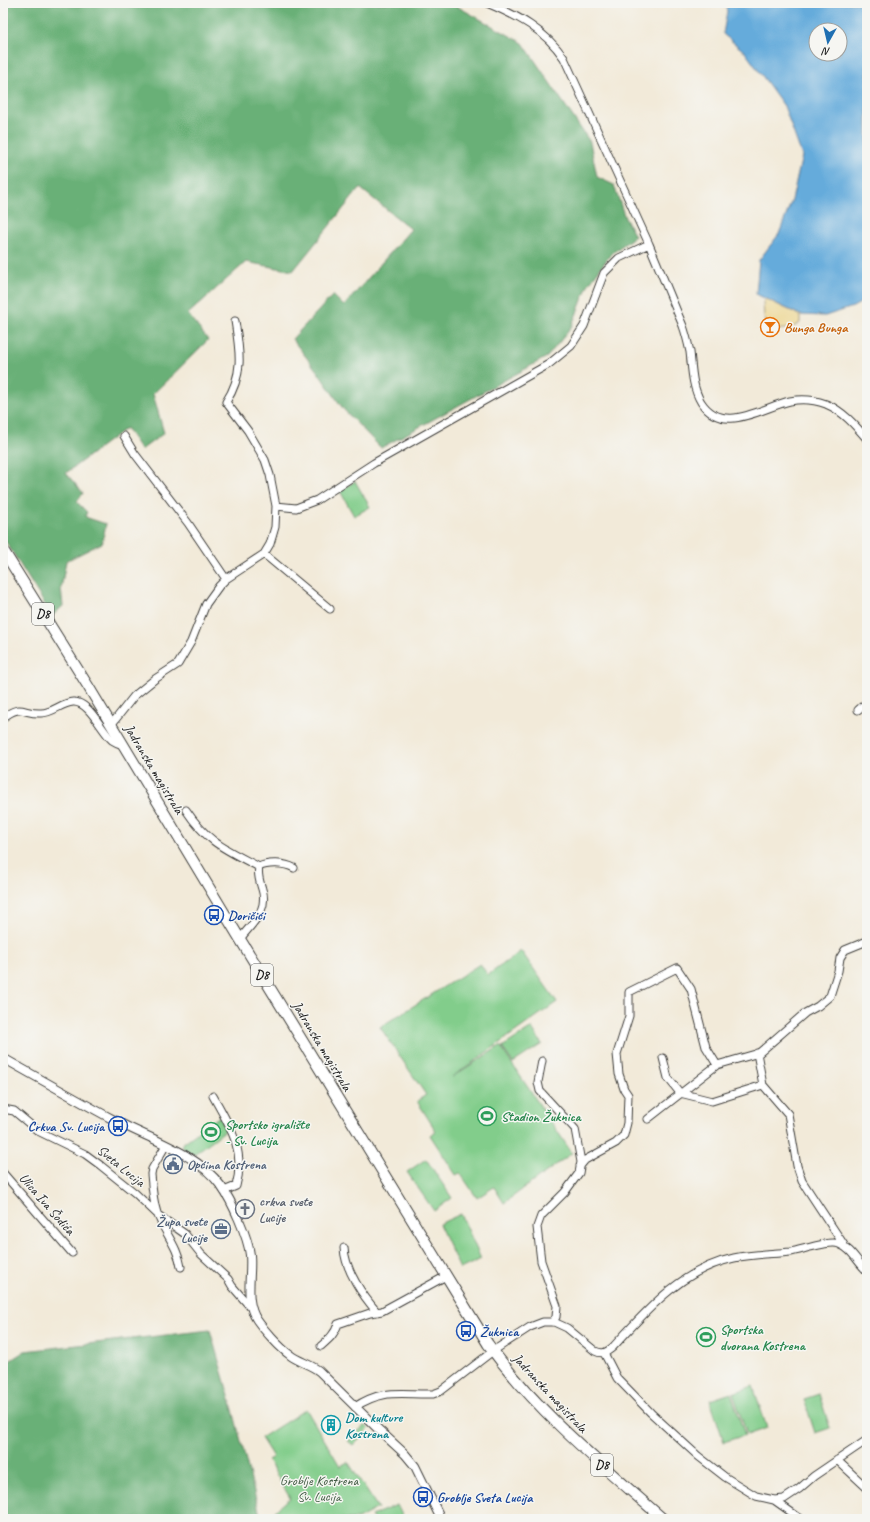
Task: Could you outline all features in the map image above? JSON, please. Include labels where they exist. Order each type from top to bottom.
[{"type":"main road","name":"Jadranska magistrala","points":[[3,550],[475,1324],[493,1351],[514,1378],[551,1418],[663,1519]]},
{"type":"street","points":[[487,3],[524,20],[544,34],[552,41],[564,58],[649,244],[687,339],[697,395],[704,406],[714,414],[726,418],[738,418],[789,401],[810,401],[826,404],[844,415],[867,439]]},
{"type":"street","points":[[276,506],[296,508],[317,500],[374,463],[549,364],[571,346],[584,326],[604,273],[619,258],[649,244]]},
{"type":"street","points":[[111,725],[134,696],[155,679],[178,664],[191,642],[206,604],[226,579],[264,554],[270,544],[275,527],[276,506],[270,475],[265,460],[242,420],[226,402],[236,381],[240,368],[240,354],[235,321]]},
{"type":"street","points":[[124,436],[135,454],[188,523],[226,579]]},
{"type":"street","points":[[264,554],[330,609]]},
{"type":"street","points":[[3,718],[13,711],[19,710],[38,714],[48,713],[72,702],[78,703],[92,714],[112,740],[123,745]]},
{"type":"street","points":[[858,710],[867,702]]},
{"type":"street","points":[[186,810],[197,827],[216,845],[259,868]]},
{"type":"street","points":[[240,939],[258,919],[264,905],[264,894],[258,876],[259,868],[262,865],[283,864],[294,868]]},
{"type":"street","points":[[648,1119],[717,1065],[757,1053],[781,1035],[790,1025],[805,1013],[818,1006],[830,996],[838,971],[840,958],[844,950],[867,941]]},
{"type":"street","points":[[580,1166],[586,1160],[616,1143],[624,1135],[628,1095],[618,1074],[617,1054],[630,1016],[629,992],[677,968],[691,990],[706,1047],[717,1065]]},
{"type":"street","points":[[757,1053],[763,1085],[788,1114],[797,1166],[802,1181],[845,1246],[867,1271]]},
{"type":"street","name":"Sveta Lucija","points":[[3,1058],[115,1120],[166,1145],[199,1164],[210,1173],[227,1195],[248,1243],[250,1266],[249,1299],[256,1319],[290,1355],[312,1365],[404,1454],[415,1466],[441,1519]]},
{"type":"street","points":[[663,1058],[668,1078],[680,1093],[712,1101],[763,1085]]},
{"type":"street","points":[[542,1061],[538,1073],[540,1091],[576,1129],[581,1162],[579,1174],[565,1192],[541,1216],[537,1227],[541,1261],[557,1306],[556,1317],[552,1322]]},
{"type":"street","points":[[213,1096],[229,1126],[238,1148],[238,1178],[236,1186],[224,1191]]},
{"type":"street","name":"Sveta Lucija","points":[[3,1109],[14,1111],[45,1136],[85,1154],[135,1193],[158,1215],[185,1234],[201,1254],[228,1279],[232,1286],[252,1309]]},
{"type":"street","name":"Sveta Lucija","points":[[166,1145],[152,1169],[151,1174],[154,1204],[158,1215],[174,1245],[181,1267]]},
{"type":"street","name":"Ulica Iva Šodića","points":[[3,1173],[72,1253]]},
{"type":"street","points":[[355,1407],[372,1397],[384,1394],[433,1394],[441,1391],[493,1351],[530,1327],[543,1322],[552,1322],[568,1328],[594,1351],[604,1353],[613,1347],[657,1301],[682,1281],[707,1266],[733,1258],[792,1252],[830,1243],[837,1242],[845,1246]]},
{"type":"street","points":[[344,1248],[344,1252],[355,1281],[377,1312]]},
{"type":"street","points":[[321,1346],[331,1338],[336,1331],[338,1324],[370,1312],[377,1312],[446,1276]]},
{"type":"street","points":[[604,1353],[617,1378],[651,1414],[724,1477],[756,1496],[774,1500],[784,1499],[814,1476],[867,1440]]},
{"type":"street","points":[[837,1460],[867,1488]]},
{"type":"street","points":[[774,1500],[802,1519]]},
{"type":"green space","points":[[3,3],[57,3],[83,6],[85,3],[451,3],[523,43],[590,142],[597,177],[614,185],[625,218],[635,236],[611,254],[588,285],[571,328],[547,357],[381,448],[344,410],[317,371],[292,339],[333,295],[344,306],[411,229],[360,188],[293,271],[246,262],[188,314],[208,340],[153,394],[164,433],[141,450],[126,428],[66,473],[83,493],[77,502],[87,512],[85,516],[106,524],[102,543],[66,561],[61,589],[63,606],[52,616],[3,537]]},
{"type":"green space","points":[[355,481],[370,507],[354,516],[340,491]]},
{"type":"green space","points":[[521,951],[557,1002],[452,1077],[500,1046],[572,1153],[504,1203],[494,1187],[477,1198],[460,1173],[456,1175],[430,1135],[436,1131],[417,1101],[426,1095],[380,1027],[480,964],[488,975]]},
{"type":"green space","points":[[532,1028],[542,1044],[513,1063],[502,1047]]},
{"type":"green space","points":[[220,1116],[226,1130],[193,1155],[181,1147],[182,1144]]},
{"type":"green space","points":[[426,1159],[452,1198],[434,1211],[407,1172]]},
{"type":"green space","points":[[461,1214],[481,1259],[460,1269],[439,1224]]},
{"type":"green space","points":[[210,1330],[233,1410],[261,1519],[3,1519],[3,1365],[25,1351]]},
{"type":"green space","points":[[753,1386],[767,1428],[747,1435],[733,1393]]},
{"type":"green space","points":[[731,1393],[745,1435],[724,1442],[710,1400]]},
{"type":"green space","points":[[819,1394],[830,1428],[815,1433],[804,1399]]},
{"type":"green space","name":"Groblje Kostrena Sv. Lucija","points":[[306,1409],[340,1466],[348,1462],[378,1508],[358,1519],[274,1519],[275,1511],[290,1498],[268,1460],[273,1457],[261,1438]]},
{"type":"green space","points":[[365,1425],[369,1429],[353,1445],[348,1441]]},
{"type":"green space","points":[[397,1505],[404,1519],[373,1519],[371,1516]]},
{"type":"sand","points":[[766,299],[800,315],[800,323],[784,329],[776,329],[767,325],[764,316],[763,302]]},
{"type":"water","points":[[725,3],[867,3],[867,299],[853,307],[825,316],[800,315],[756,294],[759,260],[779,234],[792,200],[802,156],[784,106],[745,52],[723,34],[727,11]]},
{"type":"place","name":"Bunga Bunga","points":[[770,327]]},
{"type":"place","name":"Doričići","points":[[214,915]]},
{"type":"place","name":"Stadion Žuknica","points":[[487,1116]]},
{"type":"place","name":"Crkva Sv. Lucija","points":[[118,1126]]},
{"type":"place","name":"Sportsko igralište - Sv. Lucija","points":[[211,1132]]},
{"type":"place","name":"Općina Kostrena","points":[[173,1164]]},
{"type":"place","name":"crkva svete Lucije","points":[[245,1209]]},
{"type":"place","name":"Župa svete Lucije","points":[[221,1229]]},
{"type":"place","name":"Žuknica","points":[[466,1331]]},
{"type":"place","name":"Sportska dvorana Kostrena","points":[[706,1337]]},
{"type":"place","name":"Dom kulture Kostrena","points":[[331,1425]]},
{"type":"place","name":"Groblje Sveta Lucija","points":[[423,1497]]}]
